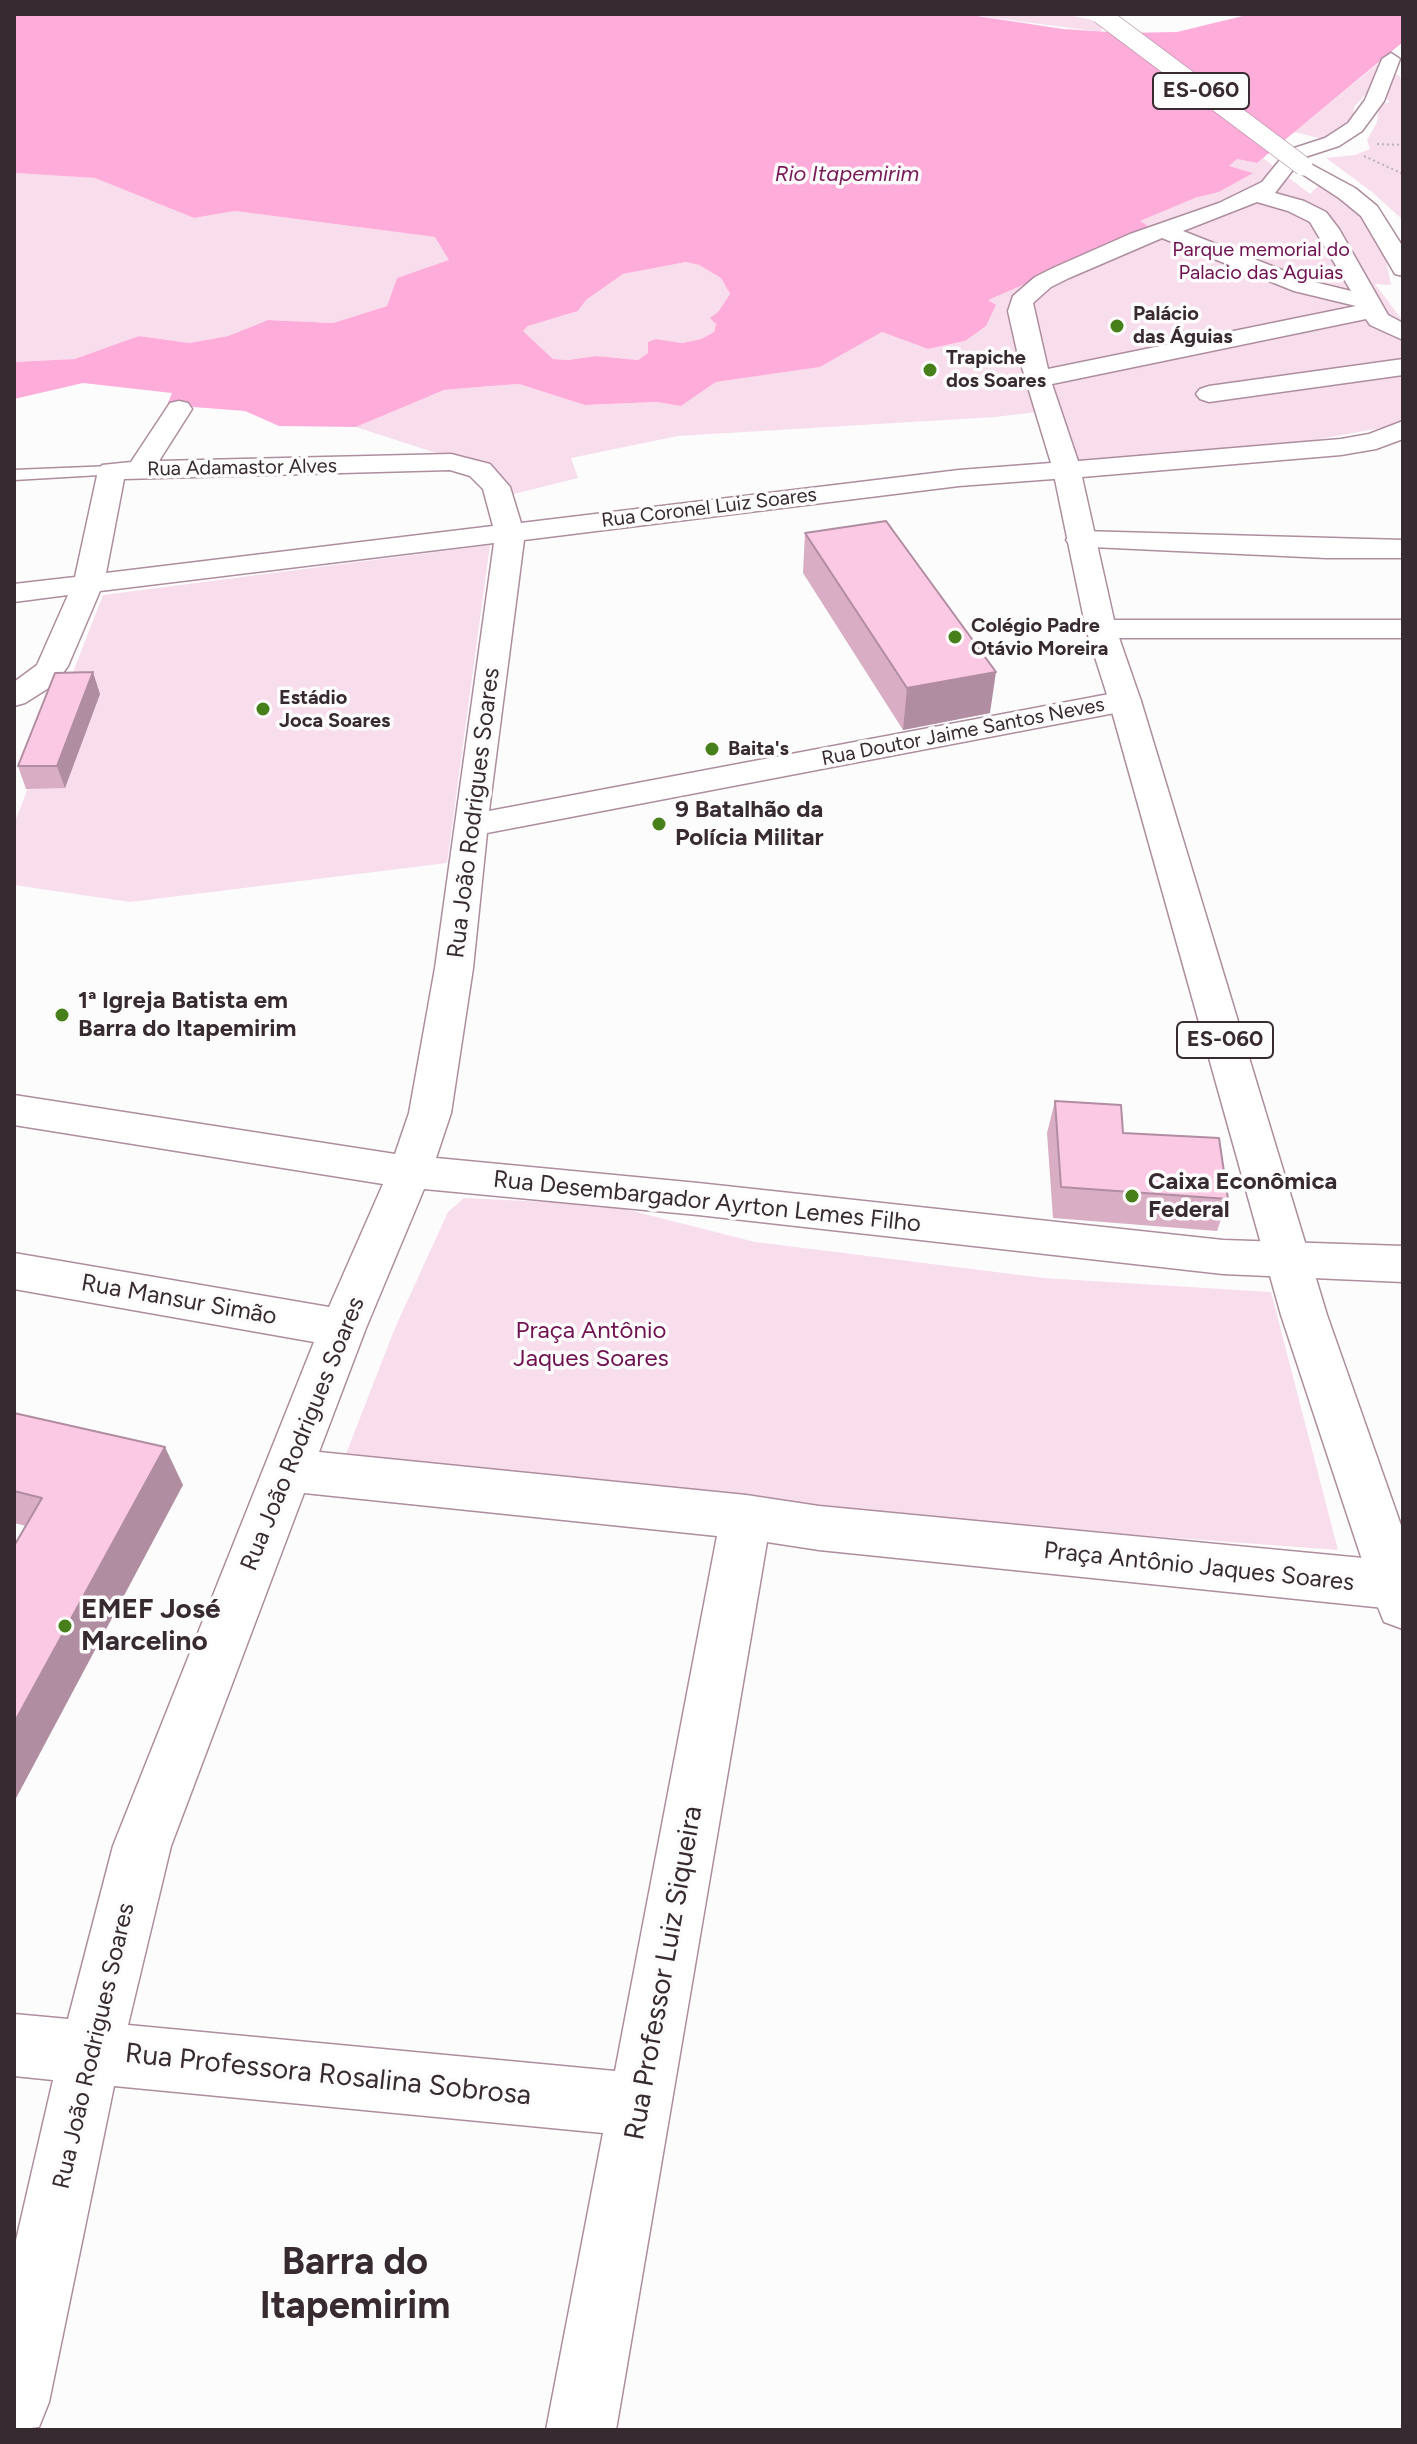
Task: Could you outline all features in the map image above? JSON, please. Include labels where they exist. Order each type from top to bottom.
[{"type":"street","name":"ES-060","points":[[1100,14],[1303,166],[1347,193],[1369,211],[1403,269]]},
{"type":"street","points":[[1067,470],[1038,379],[1020,311],[1021,301],[1043,282],[1162,230],[1258,195],[1270,187],[1295,154],[1332,142],[1355,127],[1374,101],[1391,59]]},
{"type":"street","points":[[1258,195],[1296,206],[1318,217],[1328,229],[1379,320],[1403,333]]},
{"type":"street","points":[[1162,230],[1302,286],[1370,306]]},
{"type":"street","points":[[1038,379],[1370,306]]},
{"type":"street","points":[[1209,394],[1403,367]]},
{"type":"street","points":[[14,696],[44,677],[52,666],[89,583],[126,470],[179,409]]},
{"type":"street","name":"Rua Coronel Luiz Soares","points":[[14,593],[959,478],[1341,447],[1376,441],[1403,429]]},
{"type":"street","name":"Rua Adamastor Alves","points":[[126,470],[437,461],[470,466]]},
{"type":"street","name":"Rua João Rodrigues Soares","points":[[14,2402],[90,2052],[142,1846],[343,1328],[410,1172],[430,1113],[454,968],[510,533],[492,480],[470,466]]},
{"type":"street","name":"ES-060","points":[[1067,470],[1101,629],[1125,701],[1304,1315],[1399,1595]]},
{"type":"street","points":[[1081,540],[1403,549]]},
{"type":"street","points":[[1101,629],[1403,629]]},
{"type":"street","name":"Rua Doutor Jaime Santos Neves","points":[[470,825],[1125,701]]},
{"type":"street","name":"Rua Desembargador Ayrton Lemes Filho","points":[[14,1110],[410,1172],[714,1201],[1223,1257],[1403,1264]]},
{"type":"street","name":"Rua Mansur Simão","points":[[14,1271],[343,1328]]},
{"type":"street","name":"Praça Antônio Jaques Soares","points":[[288,1470],[746,1517],[1399,1595]]},
{"type":"street","name":"Rua Professor Luiz Siqueira","points":[[581,2430],[746,1517]]},
{"type":"street","name":"Rua Professora Rosalina Sobrosa","points":[[14,2045],[641,2105]]},
{"type":"lane","name":"Rua Adamastor Alves","points":[[14,475],[126,470]]},
{"type":"green space","points":[[964,14],[1062,14],[1103,22],[1101,32]]},
{"type":"green space","points":[[1384,59],[1398,60],[1354,107],[1352,124],[1323,139],[1294,132]]},
{"type":"green space","points":[[1393,74],[1399,75],[1403,83],[1403,220],[1326,158],[1355,155],[1370,149],[1367,140],[1377,122],[1378,112],[1383,104],[1390,102],[1383,96],[1386,86],[1392,84]]},
{"type":"green space","name":"Parque memorial do Palacio das Aguias","points":[[1263,158],[1310,194],[1318,186],[1332,187],[1349,200],[1383,245],[1391,285],[1375,284],[1403,321],[1403,424],[1303,442],[1074,468],[1056,410],[995,417],[678,436],[571,458],[578,478],[514,494],[486,464],[439,454],[356,427],[444,390],[519,384],[586,405],[656,402],[681,406],[716,382],[820,367],[882,332],[928,349],[965,341],[987,300],[1152,228],[1139,221],[1195,198],[1219,192],[1252,173],[1228,166],[1237,159],[1257,163]]},
{"type":"green space","points":[[14,173],[95,178],[194,218],[235,211],[436,237],[450,261],[397,278],[387,306],[333,323],[268,320],[228,336],[188,343],[139,336],[73,359],[14,362]]},
{"type":"green space","points":[[686,262],[699,265],[721,278],[730,294],[718,312],[714,332],[701,339],[682,343],[656,339],[649,342],[648,353],[638,360],[596,356],[568,360],[553,359],[523,331],[528,326],[578,311],[586,300],[623,274]]},
{"type":"green space","name":"Estádio Joca Soares","points":[[490,545],[447,863],[130,902],[14,885],[14,824],[103,595]]},
{"type":"green space","name":"Praça Antônio Jaques Soares","points":[[464,1198],[609,1205],[755,1242],[1044,1278],[1271,1292],[1338,1550],[1069,1530],[831,1506],[702,1498],[344,1459],[395,1328],[448,1212]]},
{"type":"water","name":"Rio Itapemirim","points":[[14,14],[964,14],[1063,29],[1123,33],[1177,32],[1251,14],[1403,14],[1403,42],[1257,163],[1237,159],[1229,166],[1253,173],[1219,192],[1195,198],[1140,221],[1153,229],[988,300],[996,305],[986,326],[965,341],[928,349],[882,332],[820,367],[716,382],[681,406],[656,402],[585,405],[519,384],[444,390],[356,427],[279,426],[245,411],[167,405],[172,393],[83,383],[14,399],[14,362],[74,359],[139,336],[189,343],[228,336],[268,320],[333,323],[387,306],[397,278],[449,260],[435,237],[235,211],[194,218],[95,178],[14,173]],"holes":[[[686,262],[699,265],[721,278],[730,294],[710,318],[716,324],[714,332],[701,339],[682,343],[656,339],[648,342],[648,353],[638,360],[596,356],[568,360],[553,359],[523,331],[528,326],[578,311],[586,300],[623,274]]]},
{"type":"building","points":[[886,521],[996,672],[907,688],[805,533]]},
{"type":"building","points":[[93,672],[57,766],[18,766],[55,673]]},
{"type":"building","points":[[1055,1101],[1121,1105],[1123,1133],[1219,1138],[1228,1199],[1061,1187]]},
{"type":"building","points":[[14,1413],[165,1447],[14,1723],[14,1546],[42,1498],[14,1491]]},
{"type":"place","name":"Palácio das Águias","points":[[1117,326]]},
{"type":"place","name":"Trapiche dos Soares","points":[[930,370]]},
{"type":"place","name":"Colégio Padre Otávio Moreira","points":[[955,637]]},
{"type":"place","name":"Estádio Joca Soares","points":[[263,709]]},
{"type":"place","name":"Baita's","points":[[712,749]]},
{"type":"place","name":"9 Batalhão da Polícia Militar","points":[[659,824]]},
{"type":"place","name":"1ª Igreja Batista em Barra do Itapemirim","points":[[62,1015]]},
{"type":"place","name":"Caixa Econômica Federal","points":[[1132,1196]]},
{"type":"place","name":"EMEF José Marcelino","points":[[65,1626]]},
{"type":"district","name":"Barra do Itapemirim","points":[[355,2285]]}]
